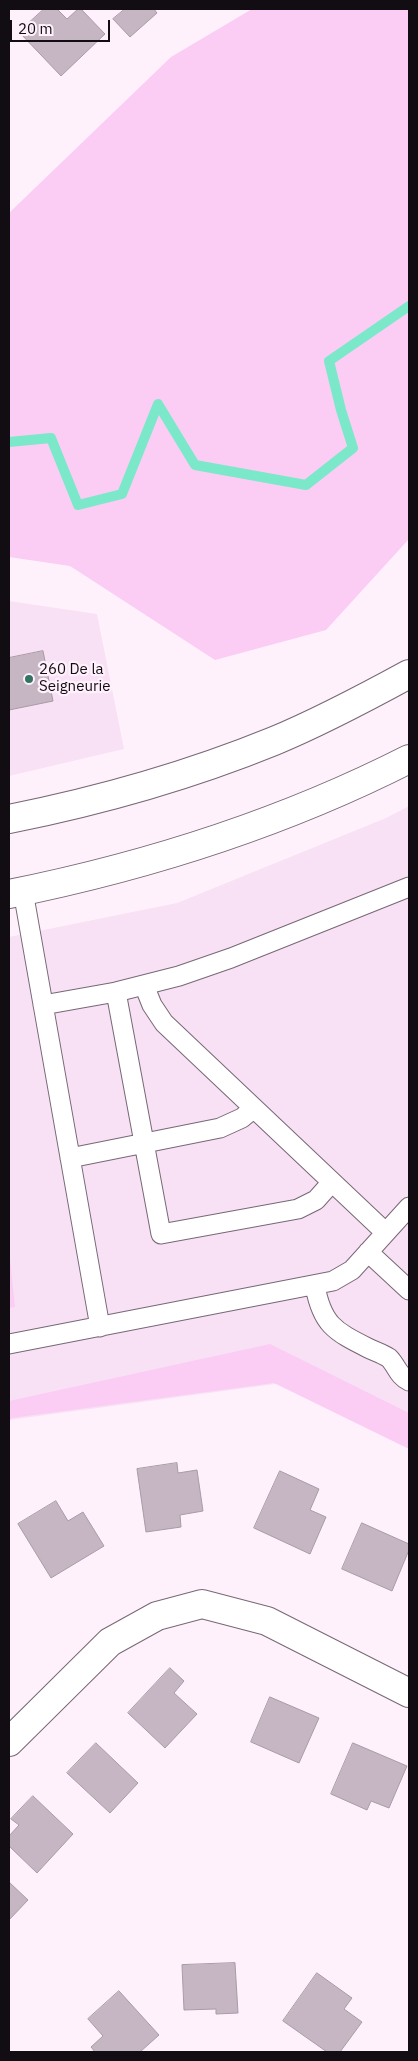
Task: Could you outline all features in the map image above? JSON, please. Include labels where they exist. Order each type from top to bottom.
[{"type":"main road","points":[[9,819],[107,796],[222,761],[315,723],[409,674]]},
{"type":"main road","points":[[16,893],[142,862],[242,831],[331,796],[409,759]]},
{"type":"main road","points":[[9,1742],[110,1642],[157,1616],[202,1604],[266,1621],[409,1693]]},
{"type":"lane","points":[[43,1005],[116,992],[231,958],[409,887]]},
{"type":"lane","points":[[16,893],[43,1005],[100,1327]]},
{"type":"lane","points":[[144,985],[152,1005],[164,1023],[386,1232]]},
{"type":"lane","points":[[116,992],[161,1234],[298,1209],[316,1200],[332,1182]]},
{"type":"lane","points":[[70,1158],[220,1128],[242,1118],[254,1108]]},
{"type":"lane","points":[[9,1344],[333,1281],[345,1275],[409,1207]]},
{"type":"lane","points":[[368,1252],[409,1290]]},
{"type":"lane","points":[[315,1286],[318,1304],[330,1324],[346,1337],[389,1358],[402,1377],[409,1381]]},
{"type":"shaded area","points":[[252,9],[409,9],[409,539],[326,630],[215,660],[70,566],[9,557],[9,213],[171,57]]},
{"type":"shaded area","points":[[9,601],[97,614],[124,749],[9,776]]},
{"type":"shaded area","points":[[409,806],[409,1445],[283,1383],[9,1420],[9,937],[177,903],[386,818]]},
{"type":"shaded area","points":[[9,1250],[15,1307],[9,1308]]},
{"type":"shaded area","points":[[270,1344],[409,1413],[409,1449],[274,1383],[12,1418],[9,1421],[9,1401]]},
{"type":"building","points":[[44,9],[57,9],[67,19],[78,9],[81,9],[105,34],[61,76],[19,32]]},
{"type":"building","points":[[125,9],[154,9],[157,13],[130,37],[113,19]]},
{"type":"building","name":"260 De la Seigneurie","points":[[43,651],[53,701],[9,710],[9,658]]},
{"type":"building","points":[[177,1463],[178,1473],[197,1470],[203,1511],[180,1515],[181,1527],[146,1532],[137,1469]]},
{"type":"building","points":[[280,1471],[319,1489],[310,1510],[326,1517],[310,1554],[254,1528]]},
{"type":"building","points":[[56,1501],[68,1521],[83,1512],[104,1546],[51,1578],[18,1524]]},
{"type":"building","points":[[362,1523],[409,1544],[409,1550],[392,1591],[342,1569]]},
{"type":"building","points":[[170,1668],[184,1681],[174,1693],[197,1714],[165,1748],[128,1713]]},
{"type":"building","points":[[270,1697],[319,1718],[299,1763],[251,1742]]},
{"type":"building","points":[[96,1743],[138,1783],[110,1813],[67,1773]]},
{"type":"building","points":[[353,1743],[407,1766],[389,1808],[371,1801],[367,1810],[331,1794]]},
{"type":"building","points":[[33,1796],[73,1834],[37,1873],[9,1846],[9,1836],[19,1825],[11,1819]]},
{"type":"building","points":[[9,1882],[28,1900],[9,1920]]},
{"type":"building","points":[[235,1963],[238,2013],[216,2014],[216,2009],[184,2010],[182,1965]]},
{"type":"building","points":[[317,1973],[352,1998],[344,2009],[362,2022],[340,2052],[327,2052],[283,2021]]},
{"type":"building","points":[[119,1991],[159,2035],[140,2052],[95,2052],[91,2047],[103,2036],[88,2019]]},
{"type":"waterway","points":[[9,442],[51,438],[78,505],[122,494],[158,404],[195,465],[306,485],[353,448],[329,361],[409,306]]},
{"type":"place","name":"260 De la Seigneurie","points":[[29,679]]}]
